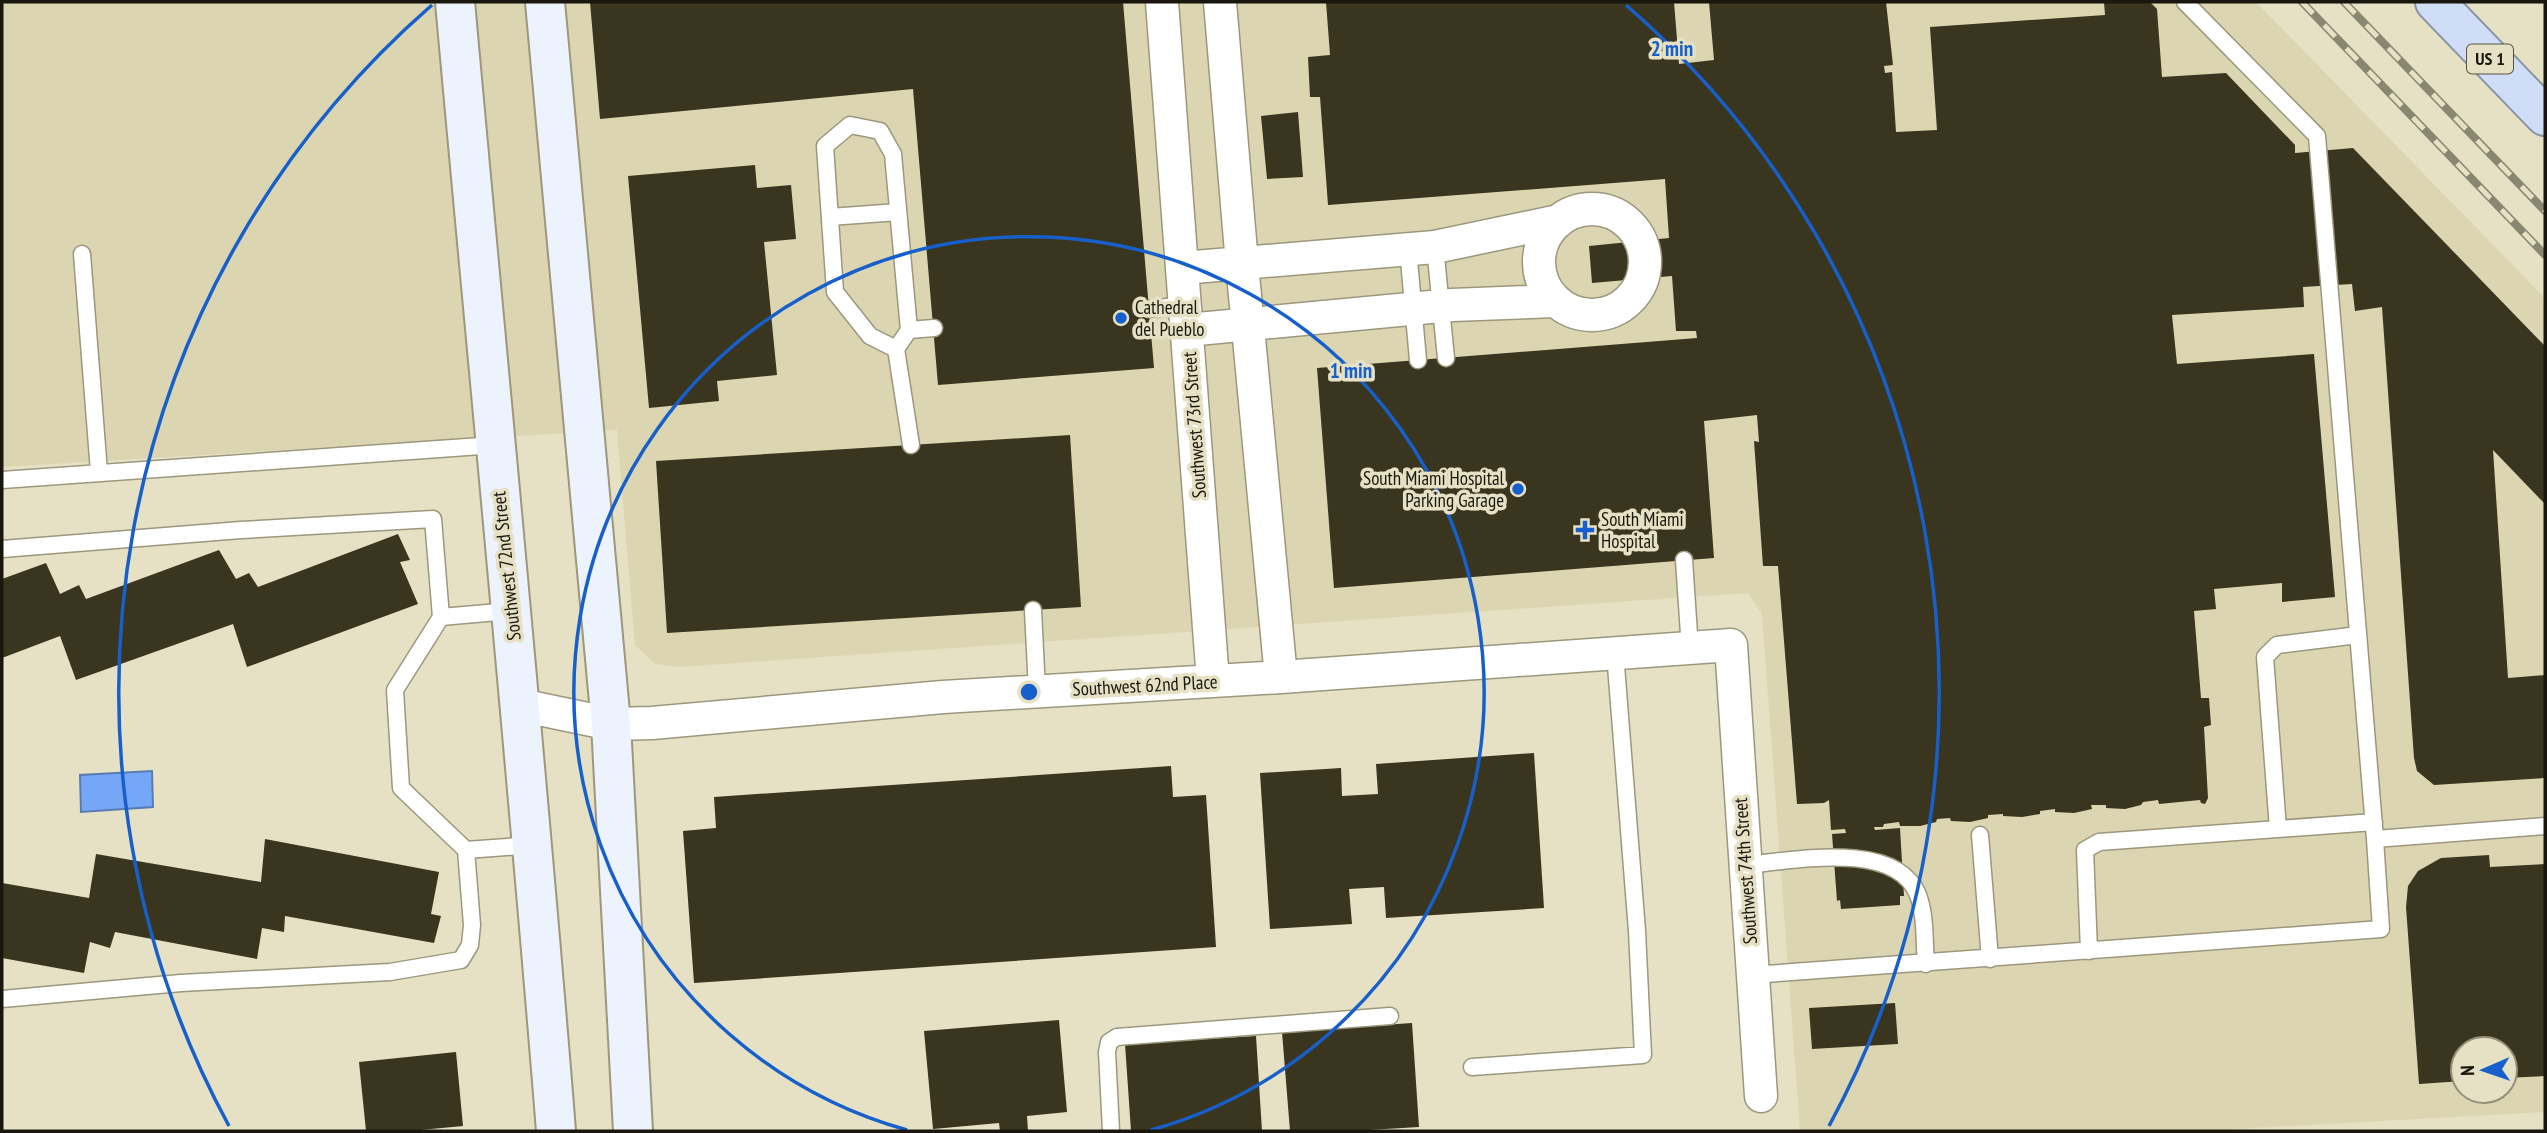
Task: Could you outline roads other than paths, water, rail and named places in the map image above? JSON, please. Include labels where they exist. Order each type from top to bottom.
[{"type":"highway","name":"US 1","points":[[2435,2],[2545,116]]},
{"type":"main road","name":"Southwest 72nd Street","points":[[455,2],[533,845],[556,1131]]},
{"type":"main road","points":[[545,2],[611,724],[634,1131]]},
{"type":"street","name":"Southwest 73rd Street","points":[[1162,2],[1213,681]]},
{"type":"street","points":[[1220,2],[1282,677]]},
{"type":"street","points":[[1182,268],[1422,248],[1559,221],[1582,210],[1610,213],[1622,219],[1638,237],[1645,261],[1641,282],[1636,292],[1614,311],[1594,315],[1567,309],[1555,301],[1543,282],[1539,256],[1549,231],[1559,221]]},
{"type":"street","points":[[1186,318],[1248,325],[1427,308],[1555,301]]},
{"type":"street","name":"Southwest 62nd Place","points":[[520,705],[611,724],[672,721],[943,697],[1282,677],[1731,645]]},
{"type":"street","name":"Southwest 74th Street","points":[[1731,645],[1761,1096]]},
{"type":"lane","points":[[1752,975],[2381,929],[2317,136],[2185,2]]},
{"type":"lane","points":[[896,349],[870,335],[835,292],[825,146],[850,125],[880,131],[893,154],[909,330],[896,349],[911,445]]},
{"type":"lane","points":[[830,217],[898,212]]},
{"type":"lane","points":[[1418,360],[1427,308],[1422,248]]},
{"type":"lane","points":[[1422,248],[1427,308],[1446,358]]},
{"type":"lane","points":[[82,254],[99,472]]},
{"type":"lane","points":[[1149,309],[1186,318]]},
{"type":"lane","points":[[909,330],[934,328]]},
{"type":"lane","points":[[2,480],[495,445]]},
{"type":"lane","points":[[2,549],[241,530],[433,519],[441,617],[395,690],[401,788],[466,850],[472,925],[470,945],[461,960],[390,972],[181,983],[2,999]]},
{"type":"lane","points":[[1684,560],[1690,649]]},
{"type":"lane","points":[[1033,610],[1037,691]]},
{"type":"lane","points":[[441,617],[510,611]]},
{"type":"lane","points":[[2278,829],[2264,657],[2277,645],[2358,635]]},
{"type":"lane","points":[[1472,1067],[1643,1055],[1637,931],[1615,653]]},
{"type":"lane","points":[[2089,951],[2085,850],[2099,842],[2278,829],[2374,831],[2545,825]]},
{"type":"lane","points":[[1980,835],[1990,959]]},
{"type":"lane","points":[[466,850],[533,845]]},
{"type":"lane","points":[[1745,865],[1852,858],[1879,862],[1894,868],[1910,880],[1917,892],[1926,964]]},
{"type":"lane","points":[[1111,1131],[1107,1052],[1110,1042],[1117,1037],[1390,1016]]},
{"type":"water","points":[[152,771],[153,807],[81,812],[80,775]]},
{"type":"railway","points":[[2302,2],[2545,255]]},
{"type":"railway","points":[[2344,2],[2545,211]]},
{"type":"place","name":"Cathedral del Pueblo","points":[[1121,318]]},
{"type":"place","name":"South Miami Hospital Parking Garage","points":[[1518,489]]},
{"type":"place","name":"South Miami Hospital","points":[[1585,530]]}]
